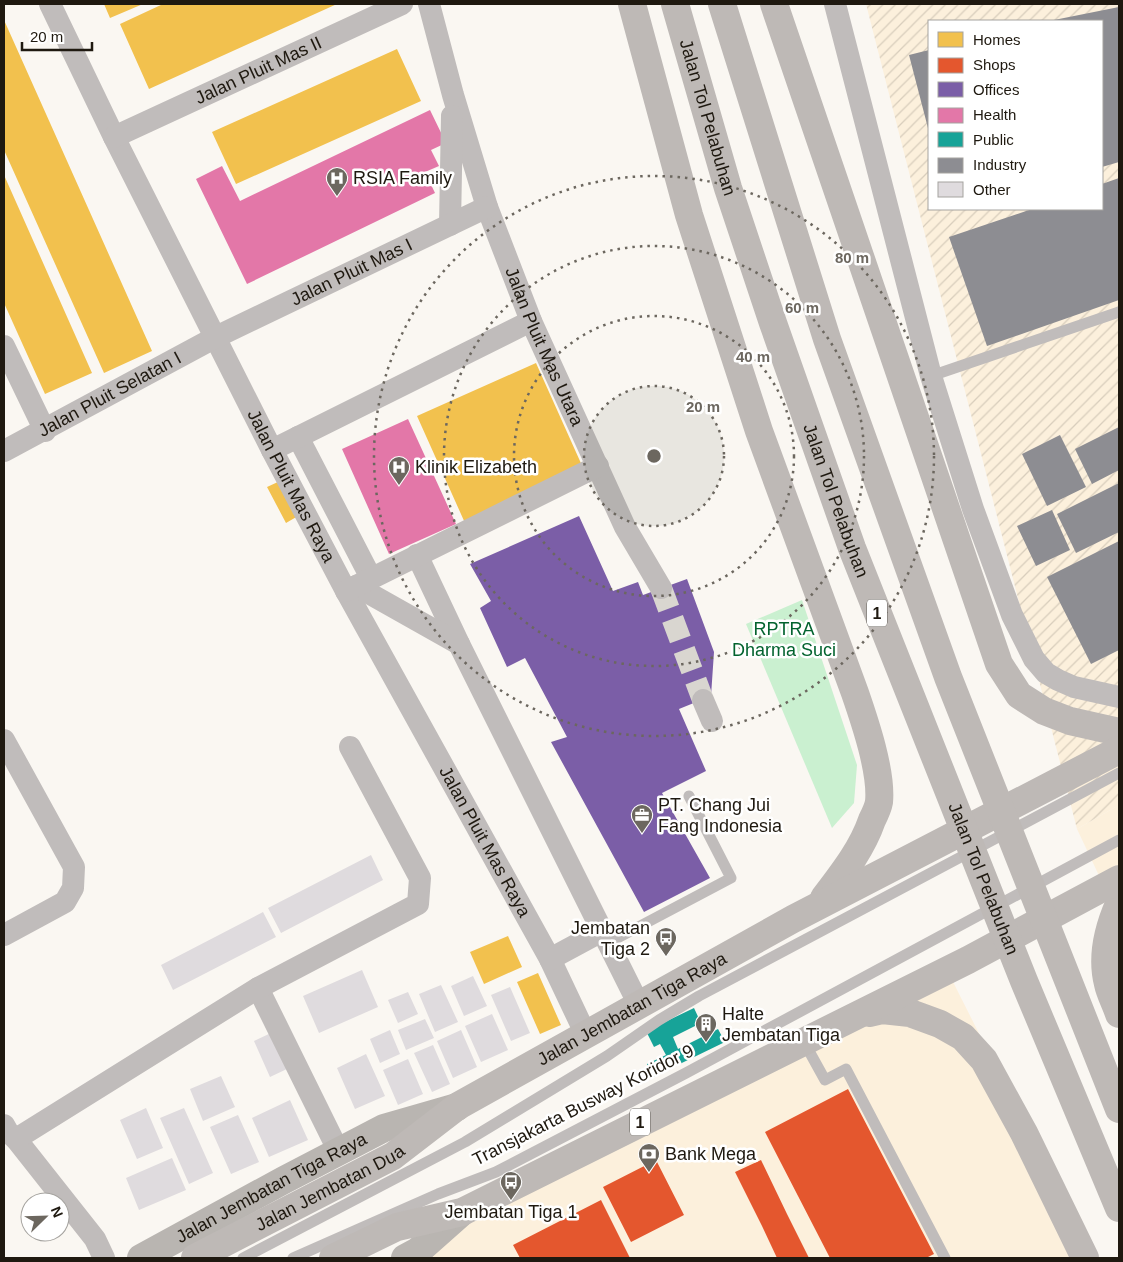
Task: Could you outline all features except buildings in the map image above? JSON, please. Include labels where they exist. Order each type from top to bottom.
[{"type":"highway","points":[[632,4],[690,214],[759,431],[856,693],[867,729],[878,777],[879,803],[866,837],[850,863],[819,905]]},
{"type":"highway","name":"Jalan Tol Pelabuhan","points":[[675,4],[728,188],[852,548],[1024,981],[1119,1208]]},
{"type":"highway","points":[[722,4],[827,339],[944,668],[1119,1109]]},
{"type":"highway","points":[[778,15],[999,664],[1019,695],[1044,711],[1070,721],[1119,751]]},
{"type":"highway","name":"Jalan Jembatan Tiga Raya","points":[[458,1106],[819,905],[1119,751]]},
{"type":"highway","name":"1","points":[[333,1258],[397,1228],[462,1212],[968,960],[1119,879]]},
{"type":"highway","points":[[1119,904],[1112,920],[1105,963],[1108,985],[1119,1014]]},
{"type":"highway","points":[[850,1019],[882,1010],[910,1013],[940,1024],[963,1037],[984,1060],[1024,1133],[1085,1258]]},
{"type":"highway","name":"Jalan Jembatan Dua","points":[[195,1258],[393,1156],[458,1106]]},
{"type":"main road","name":"Jalan Jembatan Tiga Raya","points":[[142,1258],[284,1180],[384,1128],[458,1106]]},
{"type":"main road","points":[[405,1258],[418,1251],[462,1212]]},
{"type":"street","name":"Jalan Pluit Mas Raya","points":[[50,4],[114,137],[272,450],[358,585],[550,960],[586,1035]]},
{"type":"street","name":"Jalan Pluit Mas II","points":[[114,137],[402,4]]},
{"type":"street","name":"Jalan Pluit Mas Utara","points":[[429,4],[453,95],[487,207],[531,321],[625,527],[661,588]]},
{"type":"street","points":[[835,4],[930,376],[992,562],[1012,615],[1034,659],[1046,672],[1058,680],[1092,692],[1119,697]]},
{"type":"street","name":"Jalan Pluit Mas Utara","points":[[450,225],[453,95]]},
{"type":"street","name":"Jalan Pluit Mas I","points":[[216,337],[487,207]]},
{"type":"street","points":[[272,450],[531,321]]},
{"type":"street","name":"Jalan Pluit Selatan I","points":[[4,452],[216,337]]},
{"type":"street","points":[[4,346],[45,431]]},
{"type":"street","points":[[298,437],[358,585],[459,644]]},
{"type":"street","points":[[358,585],[598,466]]},
{"type":"street","points":[[418,555],[459,644],[639,1005]]},
{"type":"street","points":[[703,700],[712,721]]},
{"type":"street","points":[[4,740],[74,867],[73,888],[65,902],[4,935]]},
{"type":"street","points":[[104,1258],[95,1239],[10,1132],[258,988],[418,904],[420,878],[350,747]]},
{"type":"street","points":[[550,960],[605,937]]},
{"type":"street","points":[[258,988],[338,1152]]},
{"type":"lane","points":[[930,376],[1119,312]]},
{"type":"lane","name":"Transjakarta Busway Koridor 9","points":[[243,1258],[465,1142],[607,1056],[659,1020],[699,996],[1119,751]]},
{"type":"lane","points":[[605,937],[731,878],[689,796]]},
{"type":"lane","name":"Transjakarta Busway Koridor 9","points":[[293,1258],[438,1194],[496,1172],[686,1073],[1119,840]]},
{"type":"lane","points":[[804,1042],[825,1080],[846,1069],[945,1258]]},
{"type":"shaded area","points":[[866,4],[1119,4],[1119,805],[1077,829]]},
{"type":"shaded area","points":[[1119,805],[1119,918],[1077,829]]},
{"type":"shaded area","points":[[943,962],[1092,1258],[394,1258]]},
{"type":"green space","name":"RPTRA Dharma Suci","points":[[802,600],[857,765],[854,803],[832,828],[746,624]]},
{"type":"tunnel","points":[[661,588],[703,700]]},
{"type":"place","name":"RSIA Family","points":[[337,197]]},
{"type":"place","name":"Klinik Elizabeth","points":[[399,486]]},
{"type":"place","name":"PT. Chang Jui Fang Indonesia","points":[[642,834]]},
{"type":"place","name":"Jembatan Tiga 2","points":[[666,957]]},
{"type":"place","name":"Halte Jembatan Tiga","points":[[706,1043]]},
{"type":"place","name":"Bank Mega","points":[[649,1173]]},
{"type":"place","name":"Jembatan Tiga 1","points":[[511,1201]]}]
